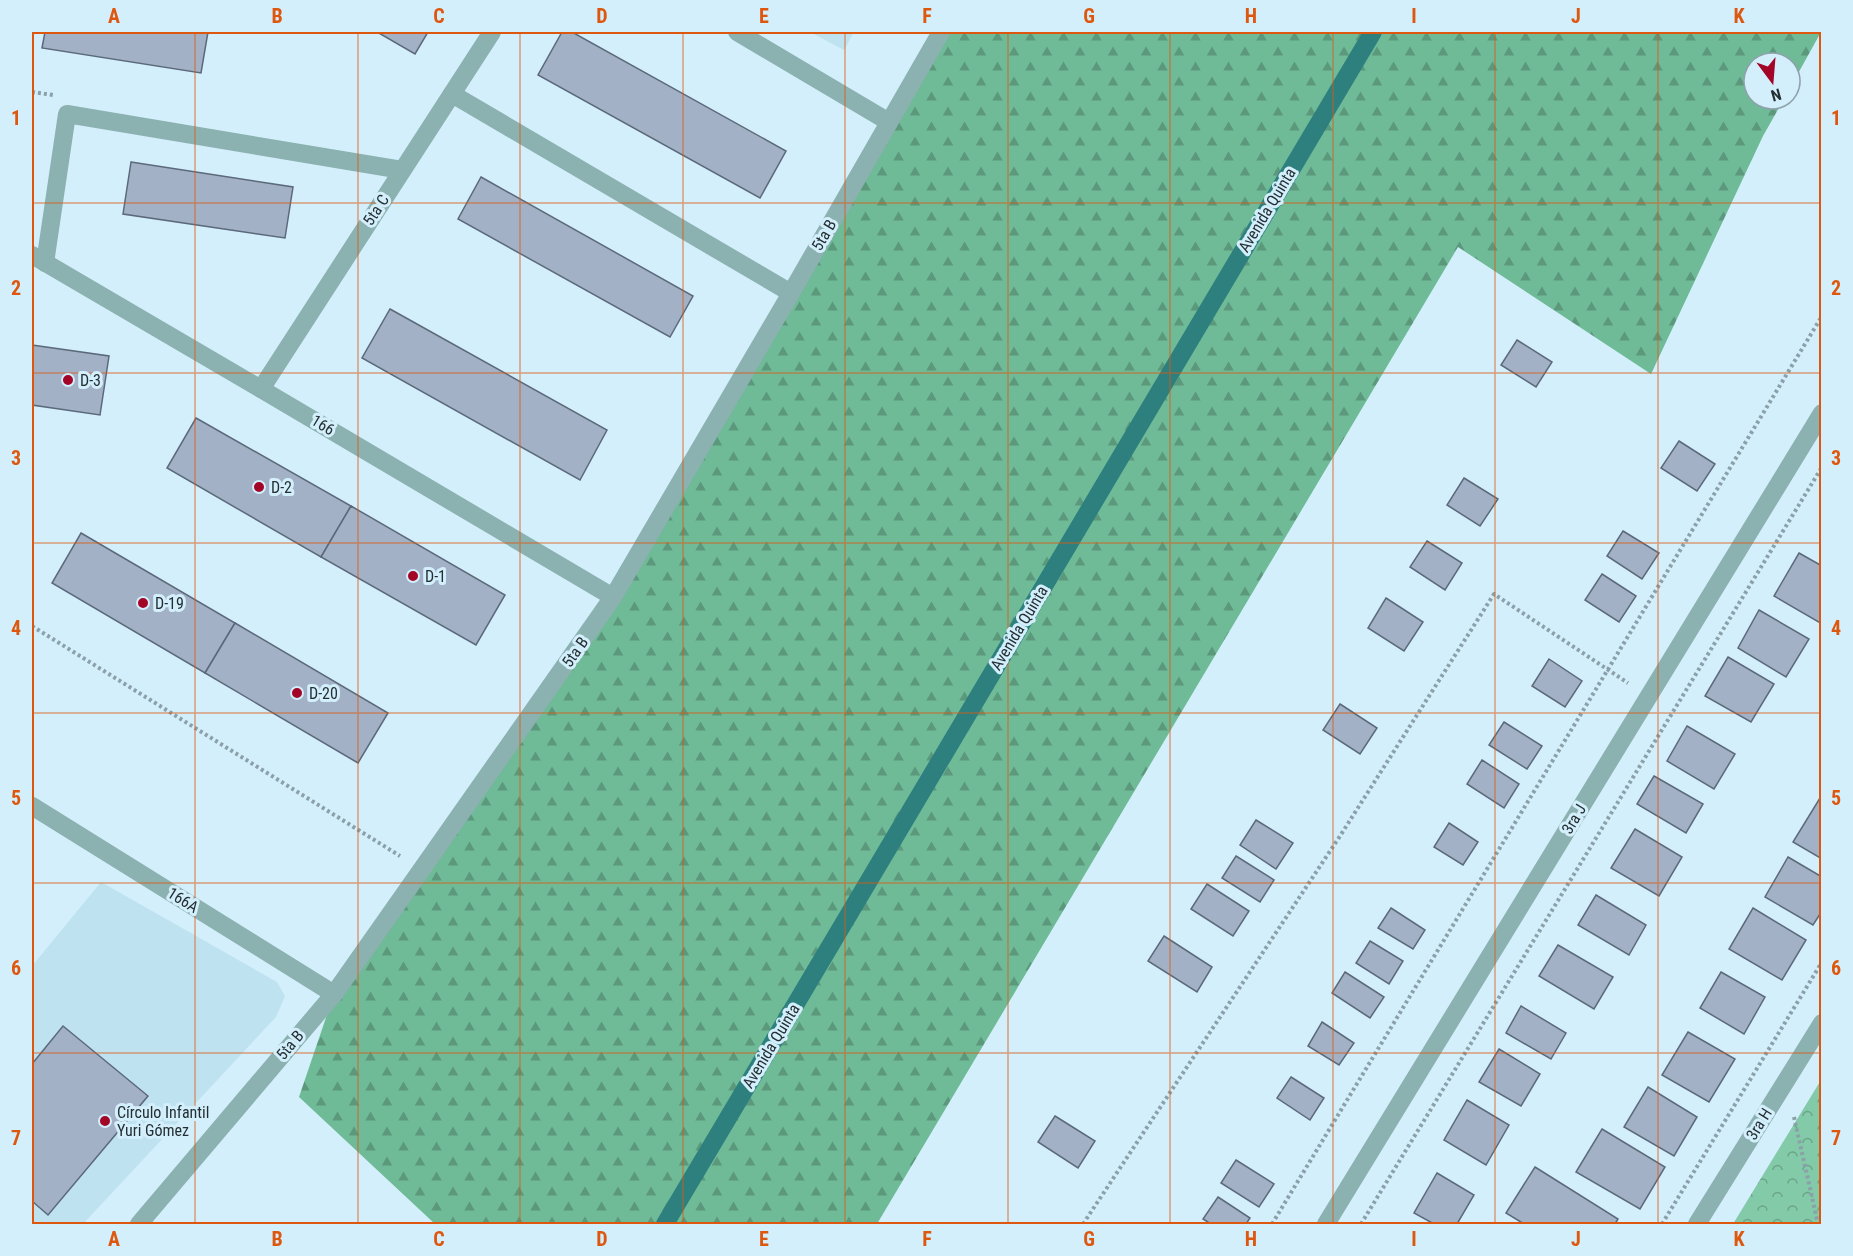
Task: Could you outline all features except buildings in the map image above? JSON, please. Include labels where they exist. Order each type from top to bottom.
[{"type":"main road","name":"Avenida Quinta","points":[[665,1224],[1373,32]]},
{"type":"street","name":"5ta C","points":[[261,389],[492,32]]},
{"type":"street","points":[[737,32],[889,122]]},
{"type":"street","name":"5ta B","points":[[139,1224],[334,994],[613,597],[941,32]]},
{"type":"street","points":[[452,94],[791,293]]},
{"type":"street","points":[[38,259],[67,114],[402,170]]},
{"type":"street","name":"166","points":[[38,259],[613,597]]},
{"type":"street","name":"3ra J","points":[[1326,1224],[1821,413]]},
{"type":"street","name":"166A","points":[[32,806],[334,994]]},
{"type":"street","name":"3ra H","points":[[1696,1224],[1821,1023]]},
{"type":"path","points":[[1272,1224],[1821,316]]},
{"type":"path","points":[[1361,1224],[1821,467]]},
{"type":"path","points":[[1083,1224],[1340,836],[1494,594],[1648,697]]},
{"type":"path","points":[[32,626],[421,869]]},
{"type":"path","points":[[1662,1224],[1821,962]]},
{"type":"path","points":[[1786,1080],[1818,1224]]},
{"type":"shaded area","points":[[810,32],[854,32],[844,50]]},
{"type":"shaded area","name":"Círculo Infantil Yuri Gómez","points":[[101,882],[277,982],[285,996],[276,1017],[83,1224],[32,1224],[32,966]]},
{"type":"green space","points":[[941,32],[1821,32],[1802,66],[1802,51],[1742,51],[1742,111],[1777,111],[1763,136],[1651,374],[1458,247],[877,1224],[435,1224],[299,1097],[334,994],[613,597]]},
{"type":"green space","points":[[1821,1080],[1821,1224],[1733,1224]]},
{"type":"place","name":"D-3","points":[[68,380]]},
{"type":"place","name":"D-2","points":[[259,487]]},
{"type":"place","name":"D-1","points":[[413,576]]},
{"type":"place","name":"D-19","points":[[143,603]]},
{"type":"place","name":"D-20","points":[[297,693]]},
{"type":"place","name":"Círculo Infantil Yuri Gómez","points":[[105,1121]]}]
